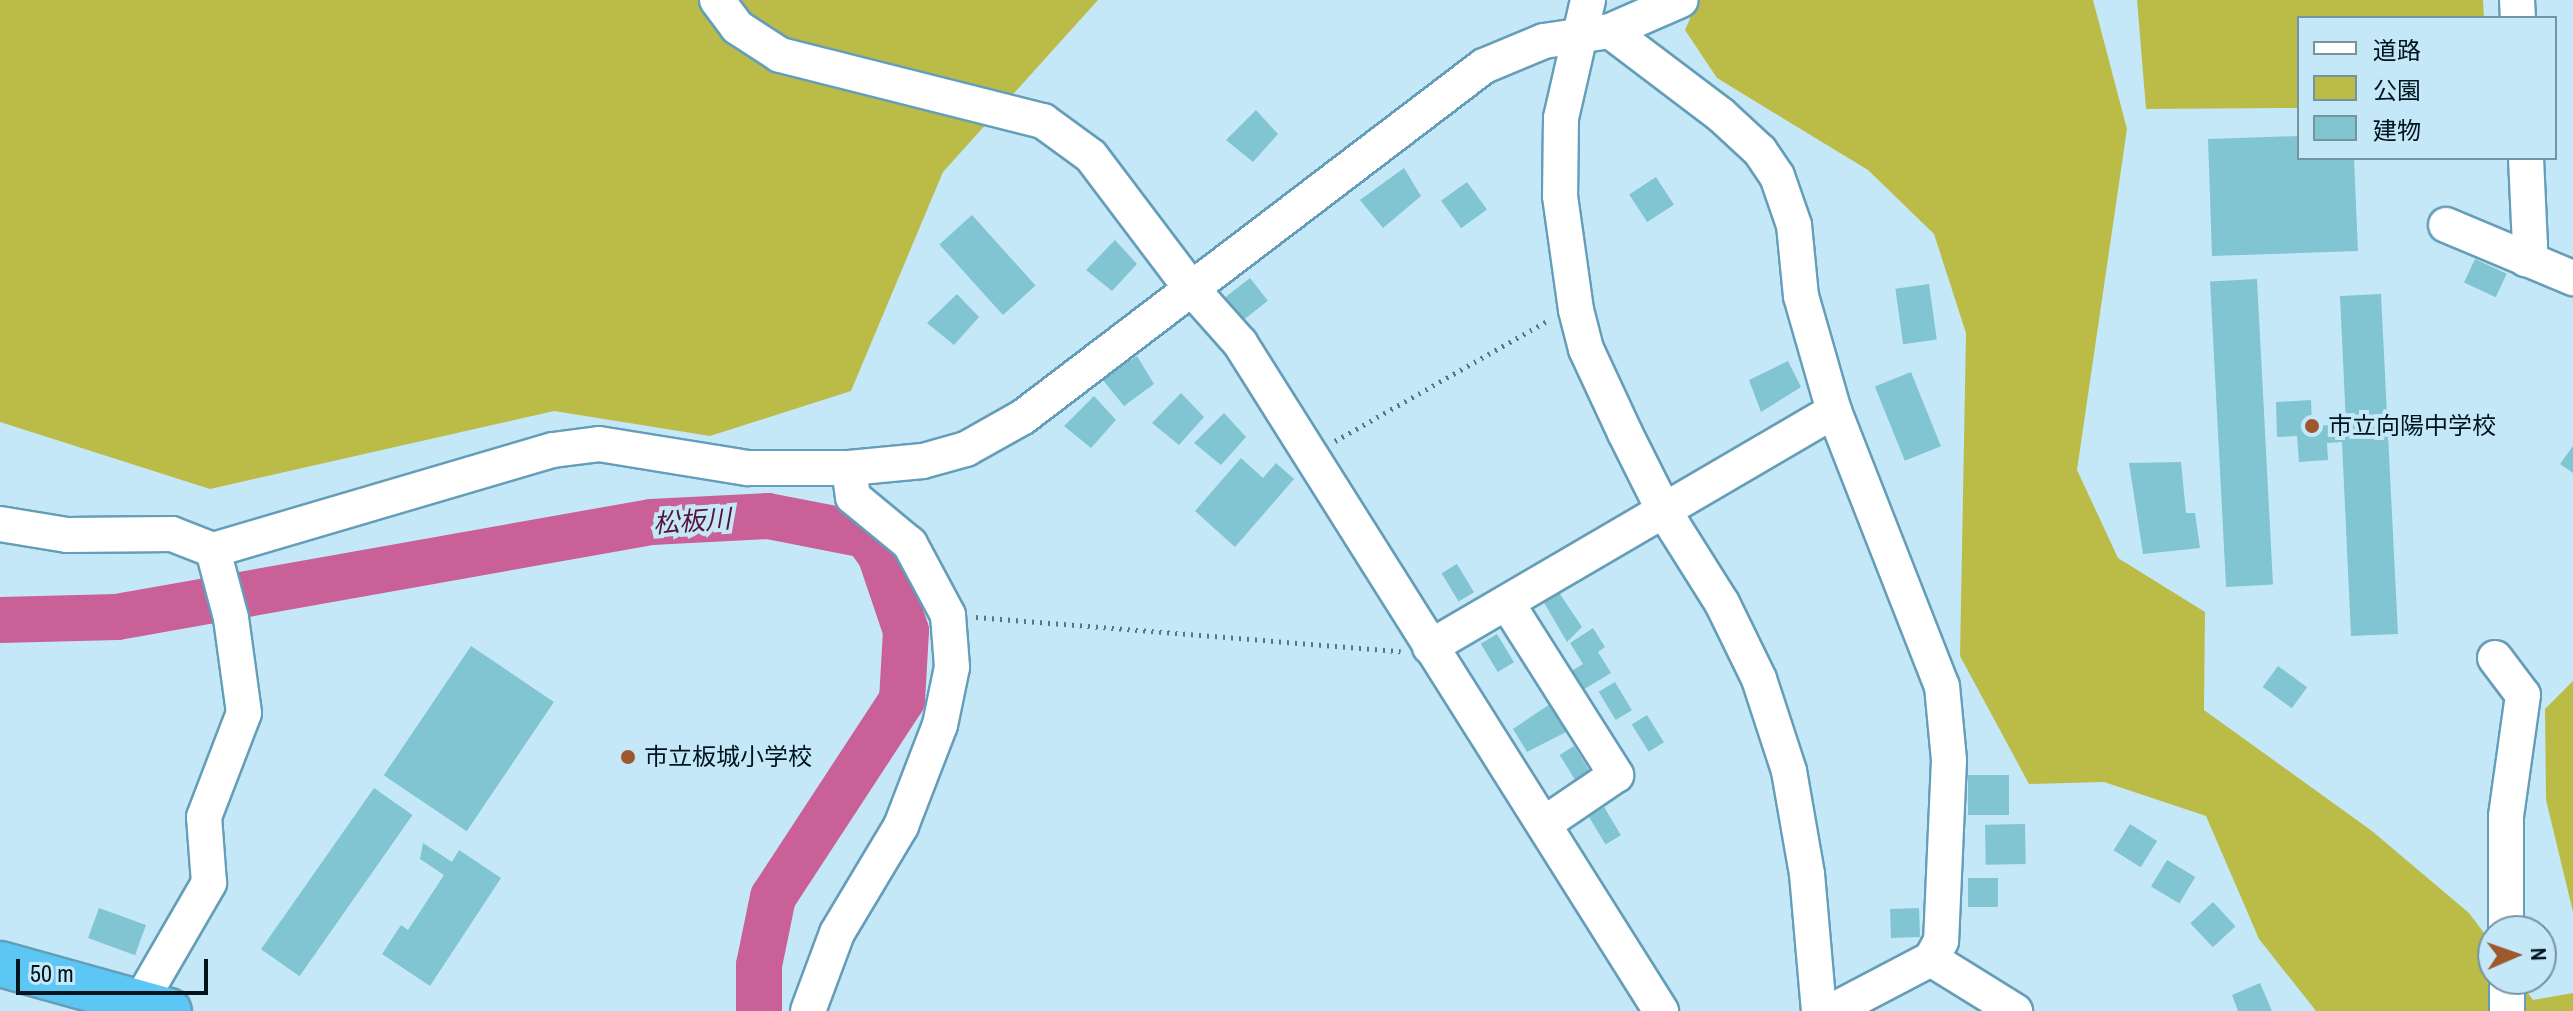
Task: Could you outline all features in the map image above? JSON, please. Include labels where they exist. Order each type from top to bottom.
[{"type":"highway","points":[[0,964],[161,1009]]},
{"type":"street","points":[[717,0],[737,27],[780,55],[1043,121],[1082,147],[1191,288],[1240,343],[1313,453],[1430,647],[1661,1011]]},
{"type":"street","points":[[1588,0],[1593,32],[1561,118],[1560,196],[1576,310],[1586,349],[1664,511],[1722,603],[1759,679],[1789,771],[1807,874],[1819,1011]]},
{"type":"street","points":[[215,561],[553,450],[599,444],[748,468],[849,468],[923,461],[966,449],[1023,417],[1484,66],[1544,41],[1593,32],[1681,0]]},
{"type":"street","points":[[1593,32],[1721,115],[1760,151],[1777,176],[1794,225],[1801,296],[1834,411],[1942,686],[1949,760],[1941,941],[1931,959],[1832,1011]]},
{"type":"street","points":[[2526,160],[2530,245],[2526,259]]},
{"type":"street","points":[[2446,225],[2573,278]]},
{"type":"street","points":[[1430,647],[1834,411]]},
{"type":"street","points":[[808,1011],[837,933],[901,826],[940,725],[952,667],[948,615],[910,544],[853,497],[849,468]]},
{"type":"street","points":[[0,524],[67,535],[172,534],[215,561],[231,618],[244,713],[204,817],[209,883],[161,1009]]},
{"type":"street","points":[[1507,603],[1616,775],[1544,824]]},
{"type":"street","points":[[2495,658],[2523,695],[2506,816],[2506,915]]},
{"type":"street","points":[[1931,959],[2015,1011]]},
{"type":"path","points":[[1313,453],[1576,310]]},
{"type":"path","points":[[948,615],[1416,653],[1430,647]]},
{"type":"green space","points":[[0,0],[1098,0],[943,172],[851,391],[710,436],[554,411],[210,489],[0,422]]},
{"type":"green space","points":[[1698,0],[2093,0],[2127,129],[2077,470],[2118,558],[2205,612],[2204,710],[2372,831],[2469,913],[2477,924],[2477,995],[2529,995],[2533,1000],[2573,993],[2573,1011],[2316,1011],[2259,939],[2206,816],[2104,782],[2029,784],[1960,656],[1966,333],[1934,234],[1868,170],[1717,78],[1685,30]]},
{"type":"green space","points":[[2137,0],[2483,0],[2484,16],[2297,16],[2297,108],[2146,109]]},
{"type":"green space","points":[[2573,681],[2573,912],[2546,800],[2545,709]]},
{"type":"building","points":[[1256,110],[1278,134],[1253,162],[1226,140]]},
{"type":"building","points":[[2297,136],[2297,160],[2354,160],[2358,251],[2212,256],[2208,139]]},
{"type":"building","points":[[1404,168],[1421,196],[1383,228],[1360,200]]},
{"type":"building","points":[[1656,177],[1674,205],[1647,222],[1629,194]]},
{"type":"building","points":[[1467,182],[1487,210],[1461,228],[1441,201]]},
{"type":"building","points":[[972,215],[1036,286],[1003,315],[939,244]]},
{"type":"building","points":[[1115,240],[1137,264],[1112,291],[1086,270]]},
{"type":"building","points":[[2475,259],[2507,274],[2496,297],[2464,283]]},
{"type":"building","points":[[1250,278],[1268,301],[1243,321],[1225,298]]},
{"type":"building","points":[[2257,279],[2273,585],[2226,587],[2210,281]]},
{"type":"building","points":[[1929,284],[1937,339],[1903,344],[1895,289]]},
{"type":"building","points":[[957,294],[979,317],[954,345],[927,323]]},
{"type":"building","points":[[2381,294],[2398,634],[2351,636],[2342,442],[2327,443],[2328,460],[2299,462],[2297,436],[2277,437],[2276,402],[2311,400],[2312,426],[2346,424],[2340,296]]},
{"type":"building","points":[[1137,356],[1154,384],[1124,406],[1102,379]]},
{"type":"building","points":[[1788,361],[1801,387],[1761,412],[1749,380]]},
{"type":"building","points":[[1911,372],[1941,446],[1905,461],[1875,387]]},
{"type":"building","points":[[1181,393],[1204,417],[1179,445],[1152,423]]},
{"type":"building","points":[[1094,396],[1116,420],[1091,448],[1064,426]]},
{"type":"building","points":[[1224,413],[1246,437],[1221,465],[1194,443]]},
{"type":"building","points":[[2573,446],[2573,473],[2560,464]]},
{"type":"building","points":[[1241,458],[1263,478],[1276,463],[1294,479],[1235,547],[1195,511]]},
{"type":"building","points":[[2181,462],[2186,513],[2195,513],[2200,548],[2143,554],[2129,463]]},
{"type":"building","points":[[1457,564],[1474,592],[1459,602],[1442,573]]},
{"type":"building","points":[[1558,591],[1582,627],[1567,642],[1543,601]]},
{"type":"building","points":[[1593,628],[1605,647],[1598,652],[1611,673],[1576,694],[1565,675],[1583,664],[1570,643]]},
{"type":"building","points":[[1497,634],[1514,662],[1498,672],[1481,644]]},
{"type":"building","points":[[471,646],[554,702],[467,831],[384,775]]},
{"type":"building","points":[[2278,666],[2307,687],[2292,708],[2263,687]]},
{"type":"building","points":[[1615,682],[1632,710],[1616,720],[1599,692]]},
{"type":"building","points":[[1553,702],[1570,730],[1527,752],[1513,729]]},
{"type":"building","points":[[1647,715],[1664,742],[1649,752],[1632,725]]},
{"type":"building","points":[[1574,746],[1591,773],[1577,782],[1560,755]]},
{"type":"building","points":[[1968,775],[2009,775],[2009,815],[1968,815]]},
{"type":"building","points":[[374,788],[413,815],[300,976],[261,949]]},
{"type":"building","points":[[1604,807],[1621,835],[1606,845],[1589,816]]},
{"type":"building","points":[[2025,824],[2026,864],[1986,865],[1985,825]]},
{"type":"building","points":[[2130,824],[2157,841],[2141,867],[2114,850]]},
{"type":"building","points":[[423,843],[452,862],[459,850],[501,878],[430,986],[382,954],[401,925],[408,930],[444,875],[420,859]]},
{"type":"building","points":[[2167,860],[2195,877],[2179,904],[2151,887]]},
{"type":"building","points":[[1968,878],[1998,878],[1998,907],[1968,907]]},
{"type":"building","points":[[2213,902],[2236,926],[2213,947],[2190,923]]},
{"type":"building","points":[[99,908],[146,925],[135,955],[88,938]]},
{"type":"building","points":[[1919,908],[1920,937],[1891,938],[1890,909]]},
{"type":"building","points":[[2260,983],[2272,1011],[2238,1011],[2232,995]]},
{"type":"waterway","name":"松板川","points":[[0,620],[117,617],[651,522],[768,516],[866,535],[880,554],[906,631],[902,700],[773,897],[759,965],[759,1011]]},
{"type":"place","name":"市立向陽中学校","points":[[2312,426]]},
{"type":"place","name":"市立板城小学校","points":[[628,757]]}]
